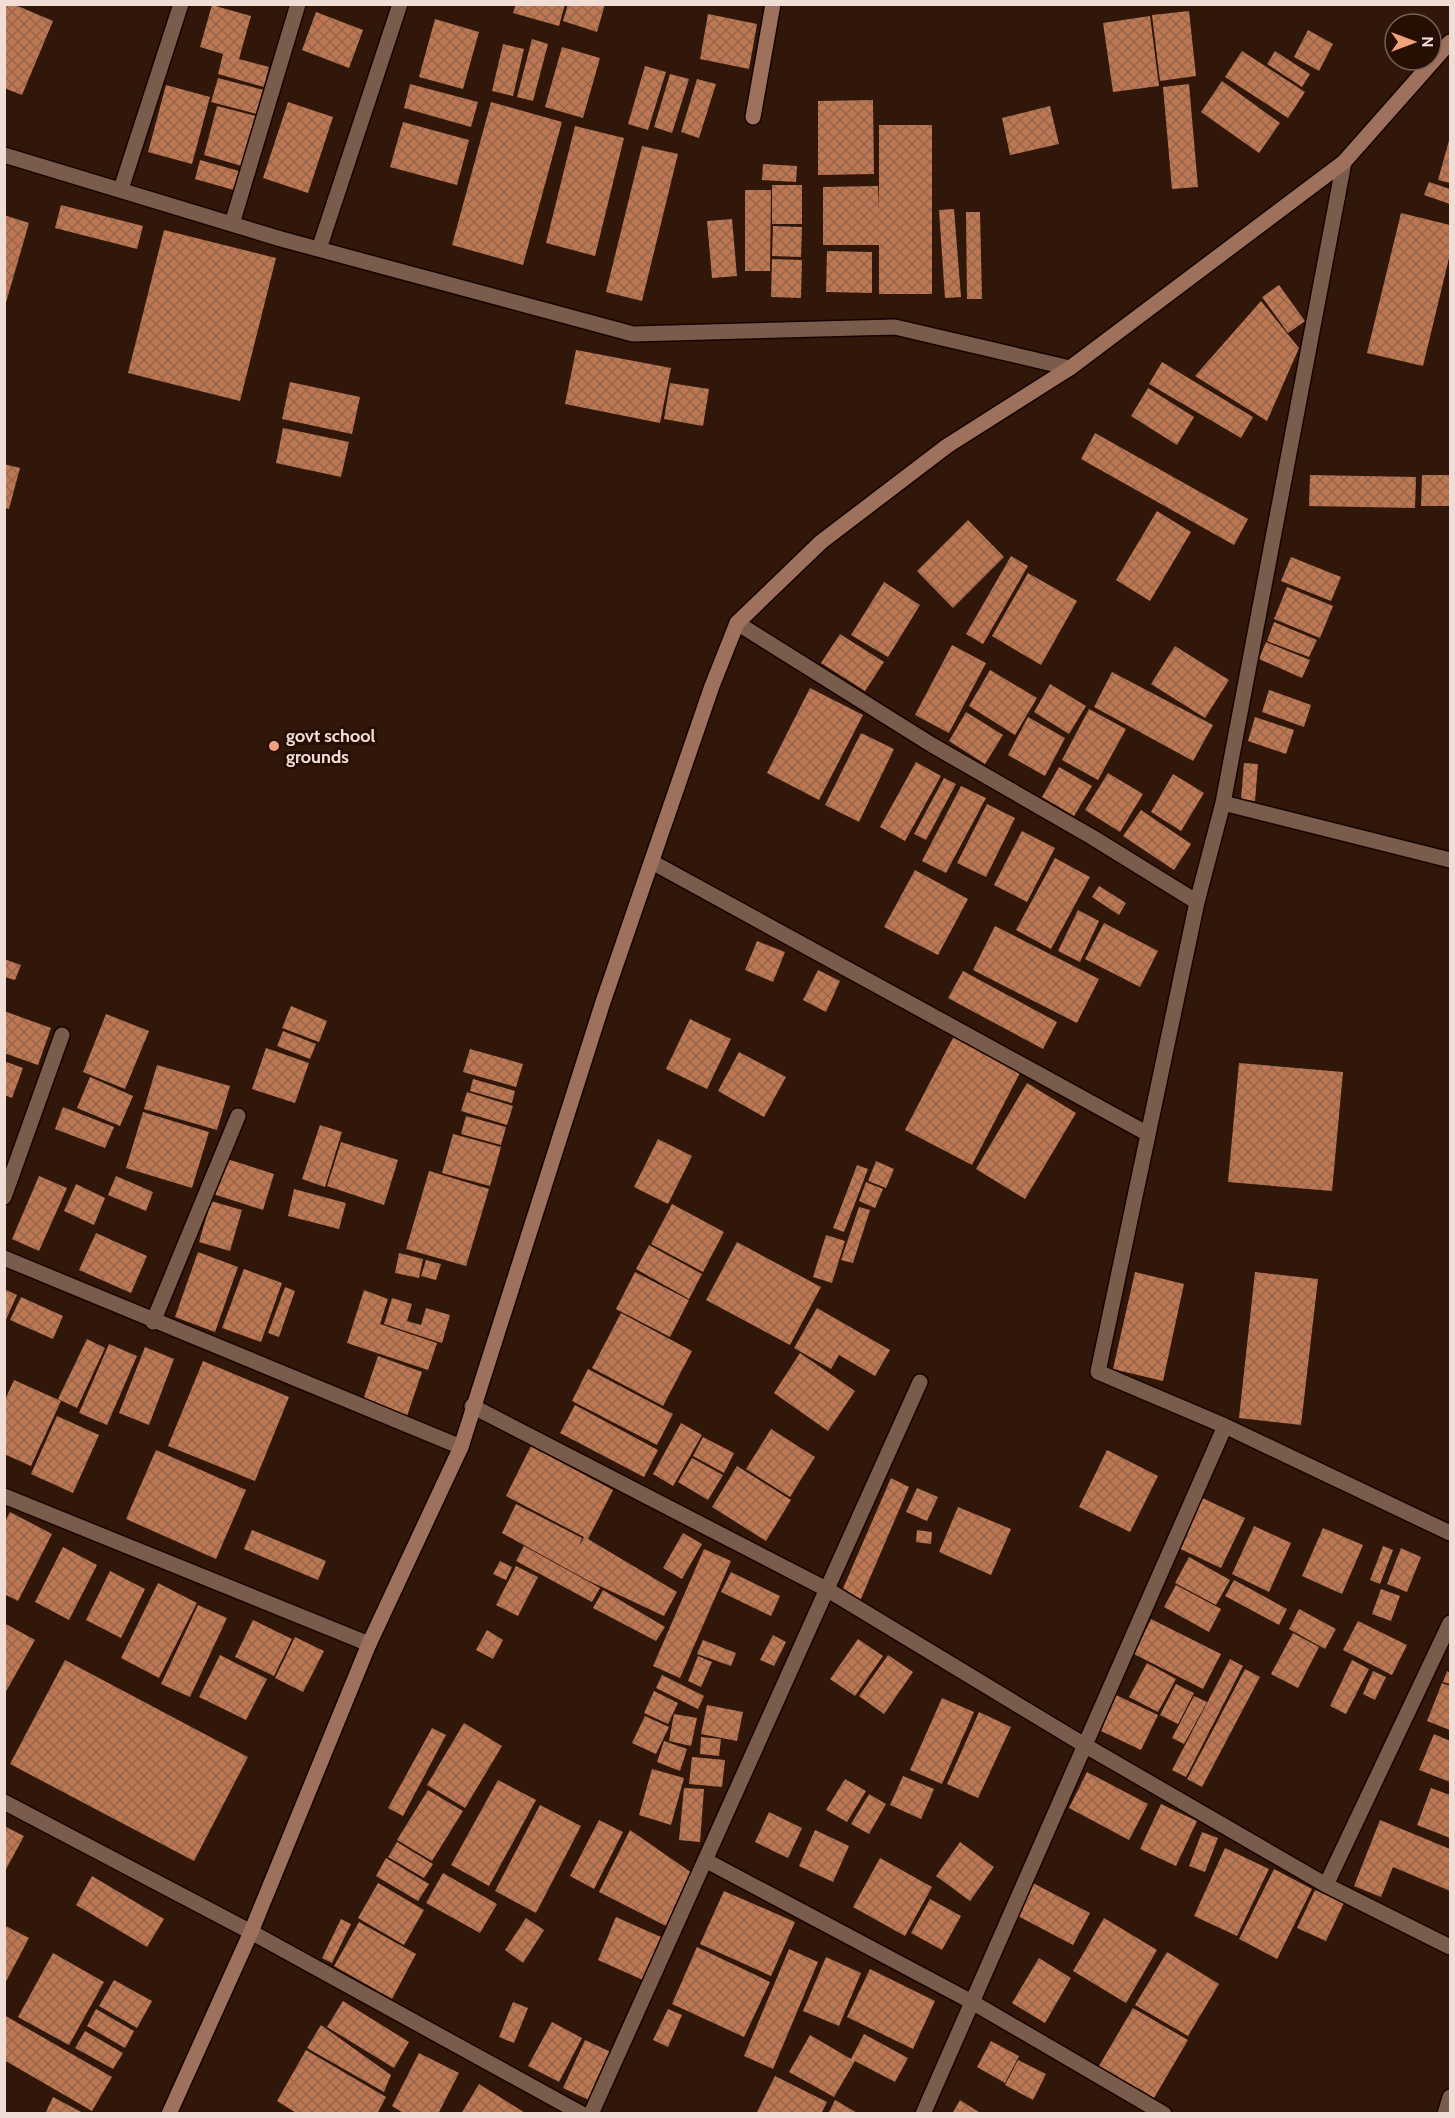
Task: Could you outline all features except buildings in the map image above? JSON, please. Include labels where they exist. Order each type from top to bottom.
[{"type":"main road","points":[[753,117],[772,5]]},
{"type":"main road","points":[[169,2114],[251,1932],[369,1644],[462,1447],[472,1406],[651,862],[712,686],[737,623],[821,542],[948,446],[1070,368],[1344,162],[1450,42]]},
{"type":"street","points":[[121,189],[181,4]]},
{"type":"street","points":[[232,224],[298,4]]},
{"type":"street","points":[[319,249],[400,4]]},
{"type":"street","points":[[4,155],[319,249],[633,334],[895,327],[1070,368]]},
{"type":"street","points":[[1344,162],[1223,803],[1197,902],[1098,1372],[1225,1426],[1450,1533]]},
{"type":"street","points":[[737,623],[932,745],[1092,837],[1197,902]]},
{"type":"street","points":[[1223,803],[1450,860]]},
{"type":"street","points":[[651,862],[1148,1134]]},
{"type":"street","points":[[4,1197],[62,1035]]},
{"type":"street","points":[[153,1322],[238,1116]]},
{"type":"street","points":[[4,1258],[153,1322],[462,1447]]},
{"type":"street","points":[[591,2114],[920,1382]]},
{"type":"street","points":[[472,1406],[828,1590],[1086,1746],[1326,1885],[1450,1947]]},
{"type":"street","points":[[923,2114],[1225,1426]]},
{"type":"street","points":[[4,1496],[369,1644]]},
{"type":"street","points":[[1326,1885],[1450,1623]]},
{"type":"street","points":[[4,1802],[251,1932],[582,2114]]},
{"type":"street","points":[[705,1860],[972,2002],[1164,2114]]},
{"type":"street","points":[[1445,2114],[1450,2097]]},
{"type":"place","name":"govt school grounds","points":[[274,746]]}]
